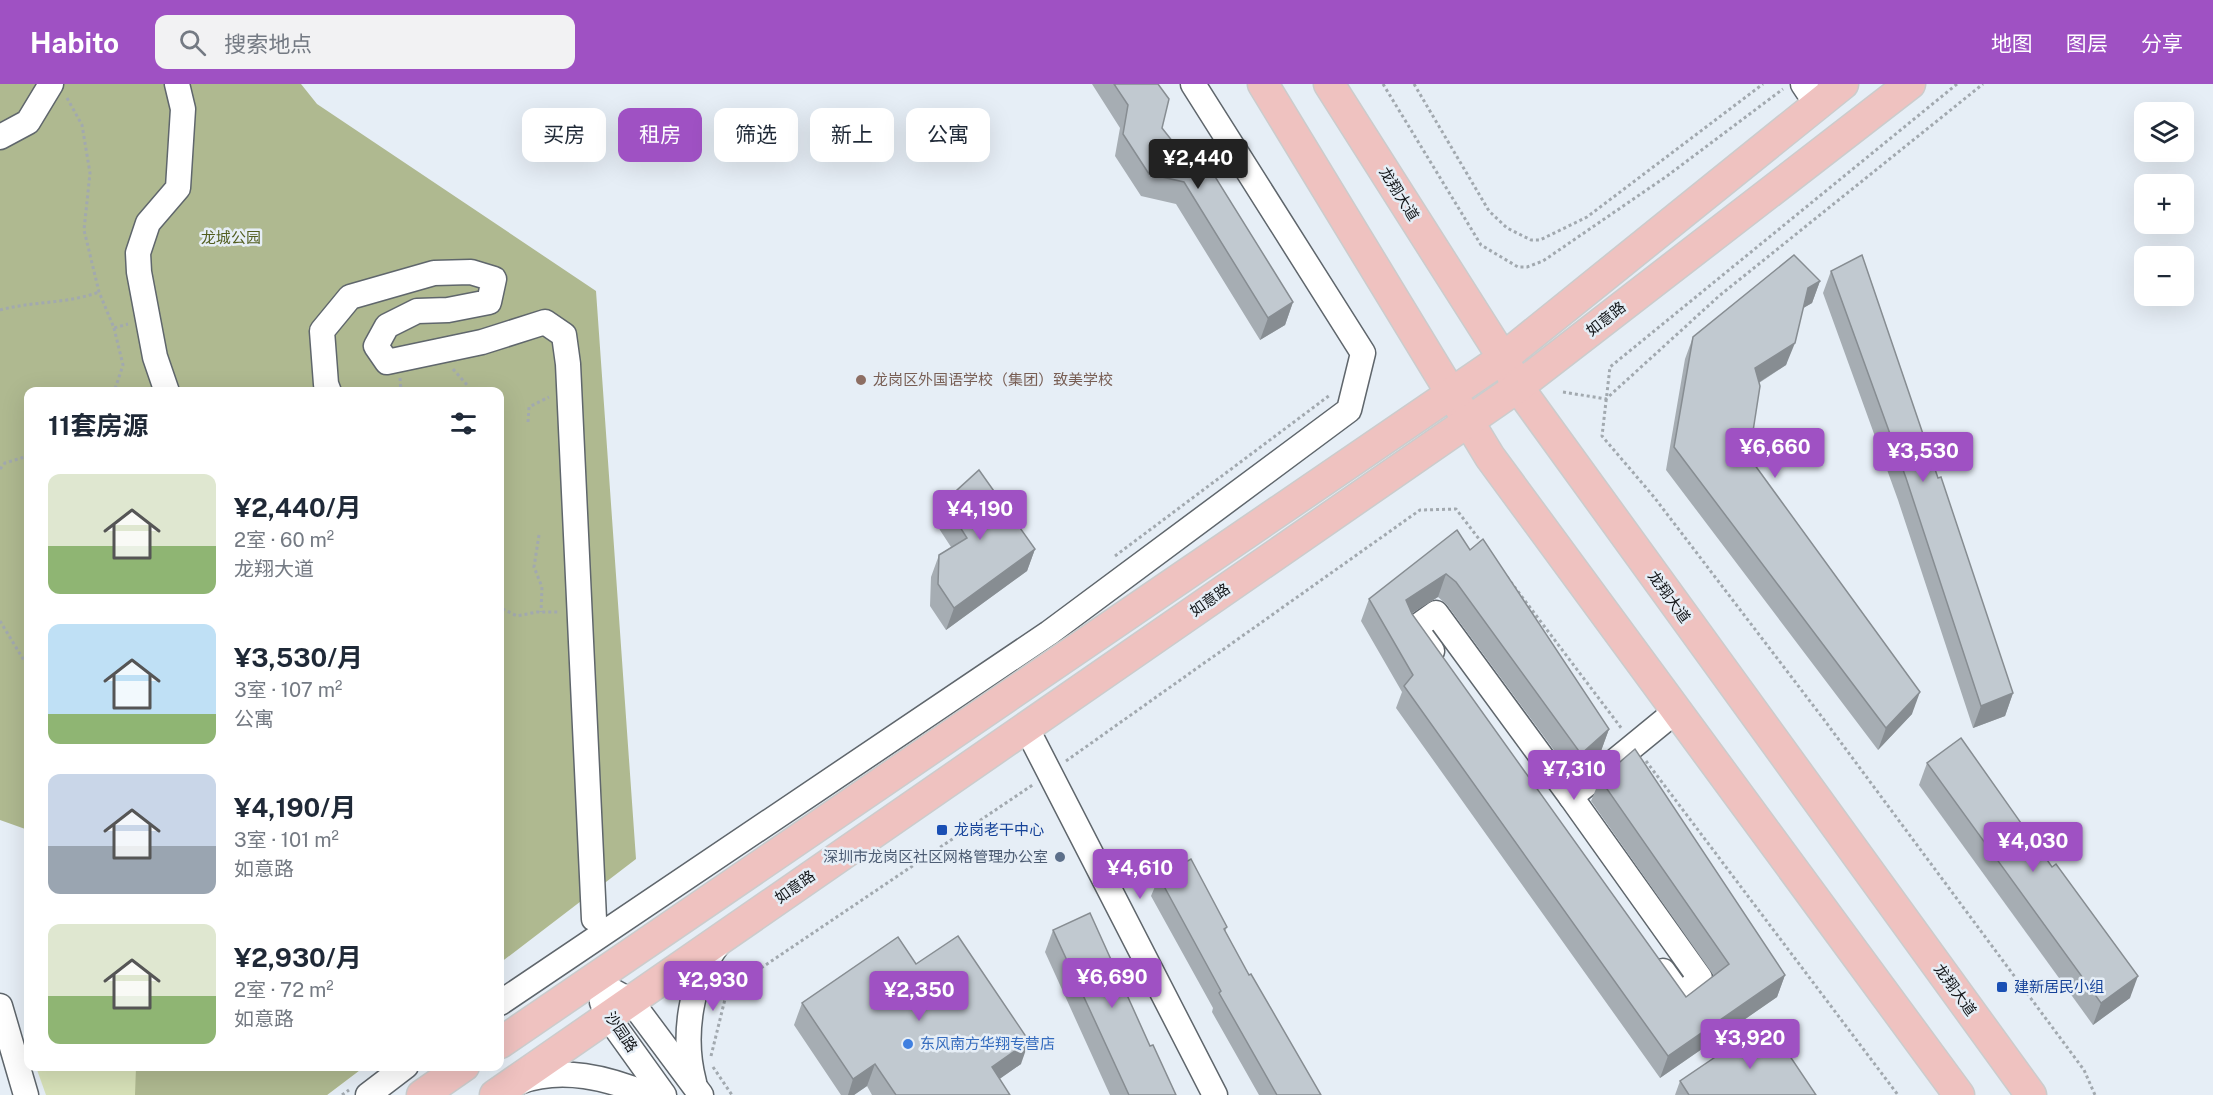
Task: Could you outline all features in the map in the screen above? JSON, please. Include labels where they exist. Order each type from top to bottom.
[{"type":"main road","points":[[1263,84],[1490,457],[1959,1095]]},
{"type":"main road","name":"龙翔大道","points":[[1329,84],[1503,358],[1518,387],[2031,1095]]},
{"type":"main road","points":[[504,1040],[1503,358],[1810,94],[1843,84]]},
{"type":"main road","name":"如意路","points":[[502,1090],[1518,387],[1910,84]]},
{"type":"main road","points":[[422,1095],[457,1071]]},
{"type":"street","points":[[164,387],[155,357],[139,272],[138,253],[148,223],[178,188],[183,109],[177,84]]},
{"type":"street","points":[[504,1000],[1049,633],[1349,410],[1363,353],[1193,84]]},
{"type":"street","points":[[0,137],[28,122],[58,89]]},
{"type":"street","points":[[327,387],[322,331],[350,297],[434,273],[471,272],[494,279],[489,302],[448,310],[417,311],[387,326],[376,346],[387,362],[439,352],[545,322],[564,335],[570,387],[594,919]]},
{"type":"street","points":[[1443,667],[1415,628],[1436,613],[1700,978],[1681,996],[1653,957]]},
{"type":"street","points":[[1571,797],[1676,711]]},
{"type":"street","points":[[1026,727],[1215,1095]]},
{"type":"street","points":[[698,1091],[689,1048],[694,1000],[700,975],[709,956],[724,936]]},
{"type":"street","name":"沙园路","points":[[593,980],[698,1091]]},
{"type":"street","points":[[0,1006],[26,1095]]},
{"type":"street","name":"沙园路","points":[[619,1009],[664,1095]]},
{"type":"street","points":[[368,1095],[399,1071]]},
{"type":"street","points":[[502,1090],[532,1077],[579,1075],[627,1086],[649,1095]]},
{"type":"path","points":[[1383,84],[1481,245],[1518,267],[1527,267],[1543,261],[1666,176],[1790,84]]},
{"type":"path","points":[[1414,84],[1489,211],[1507,228],[1531,240],[1540,240],[1587,217],[1763,84]]},
{"type":"path","points":[[1957,84],[1610,367],[1602,436],[1654,497],[1822,717],[2084,1070],[2096,1095]]},
{"type":"path","points":[[1563,392],[1606,399],[1719,296],[1983,84]]},
{"type":"path","points":[[58,89],[82,125],[90,173],[84,230],[99,292],[114,328],[123,365],[116,387]]},
{"type":"path","points":[[0,310],[20,305],[78,300],[99,292]]},
{"type":"path","points":[[114,328],[148,320]]},
{"type":"path","points":[[439,352],[468,387]]},
{"type":"path","points":[[1111,559],[1358,374]]},
{"type":"path","points":[[528,422],[529,407],[570,387]]},
{"type":"path","points":[[0,469],[4,464],[24,457]]},
{"type":"path","points":[[0,460],[4,464]]},
{"type":"path","points":[[732,1095],[710,1063],[727,991],[1002,808],[1420,510],[1456,509],[1485,547]]},
{"type":"path","points":[[539,534],[534,567],[542,587],[541,612]]},
{"type":"path","points":[[1506,575],[1898,1095]]},
{"type":"path","points":[[504,610],[517,616],[541,612],[561,612]]},
{"type":"path","points":[[0,621],[24,660]]},
{"type":"green space","name":"龙城公园","points":[[0,84],[301,84],[317,104],[596,291],[636,859],[504,960],[504,387],[24,387],[24,829],[0,820]]},
{"type":"green space","points":[[37,1071],[359,1071],[327,1095],[46,1095]]},
{"type":"green space","points":[[136,1071],[359,1071],[327,1095],[135,1095]]},
{"type":"building","points":[[1114,84],[1158,84],[1169,99],[1162,128],[1173,142],[1201,154],[1293,302],[1268,318],[1184,182],[1149,174],[1123,134],[1128,105]]},
{"type":"building","points":[[1794,255],[1820,281],[1808,288],[1795,343],[1755,368],[1760,386],[1749,457],[1920,692],[1886,728],[1674,447],[1693,337]]},
{"type":"building","points":[[1862,255],[1938,478],[1941,477],[2013,693],[1981,706],[1906,478],[1831,271]]},
{"type":"building","points":[[979,470],[1035,549],[954,608],[938,584],[939,555],[967,538],[944,502]]},
{"type":"building","points":[[1457,530],[1470,550],[1483,539],[1609,729],[1581,754],[1456,582],[1446,574],[1406,600],[1412,614],[1686,997],[1729,964],[1600,779],[1635,749],[1785,975],[1668,1056],[1404,686],[1413,675],[1369,599]]},
{"type":"building","points":[[1961,738],[2052,867],[2056,864],[2138,976],[2101,1003],[1927,763]]},
{"type":"building","points":[[1191,859],[1249,975],[1251,974],[1321,1095],[1277,1095],[1219,993],[1221,991],[1159,877]]},
{"type":"building","points":[[1090,913],[1150,1046],[1153,1045],[1176,1095],[1129,1095],[1053,930]]},
{"type":"building","name":"东风南方华翔专营店","points":[[958,936],[1029,1041],[992,1067],[1010,1095],[896,1095],[875,1064],[853,1079],[802,1003],[898,937],[916,964]]},
{"type":"building","points":[[1767,1022],[1816,1095],[1689,1095],[1680,1081]]},
{"type":"place","name":"龙岗区外国语学校（集团）致美学校","points":[[861,380]]},
{"type":"place","name":"龙岗老干中心","points":[[942,830]]},
{"type":"place","name":"深圳市龙岗区社区网格管理办公室","points":[[1060,857]]},
{"type":"place","name":"建新居民小组","points":[[2002,987]]},
{"type":"place","name":"东风南方华翔专营店","points":[[908,1044]]}]
